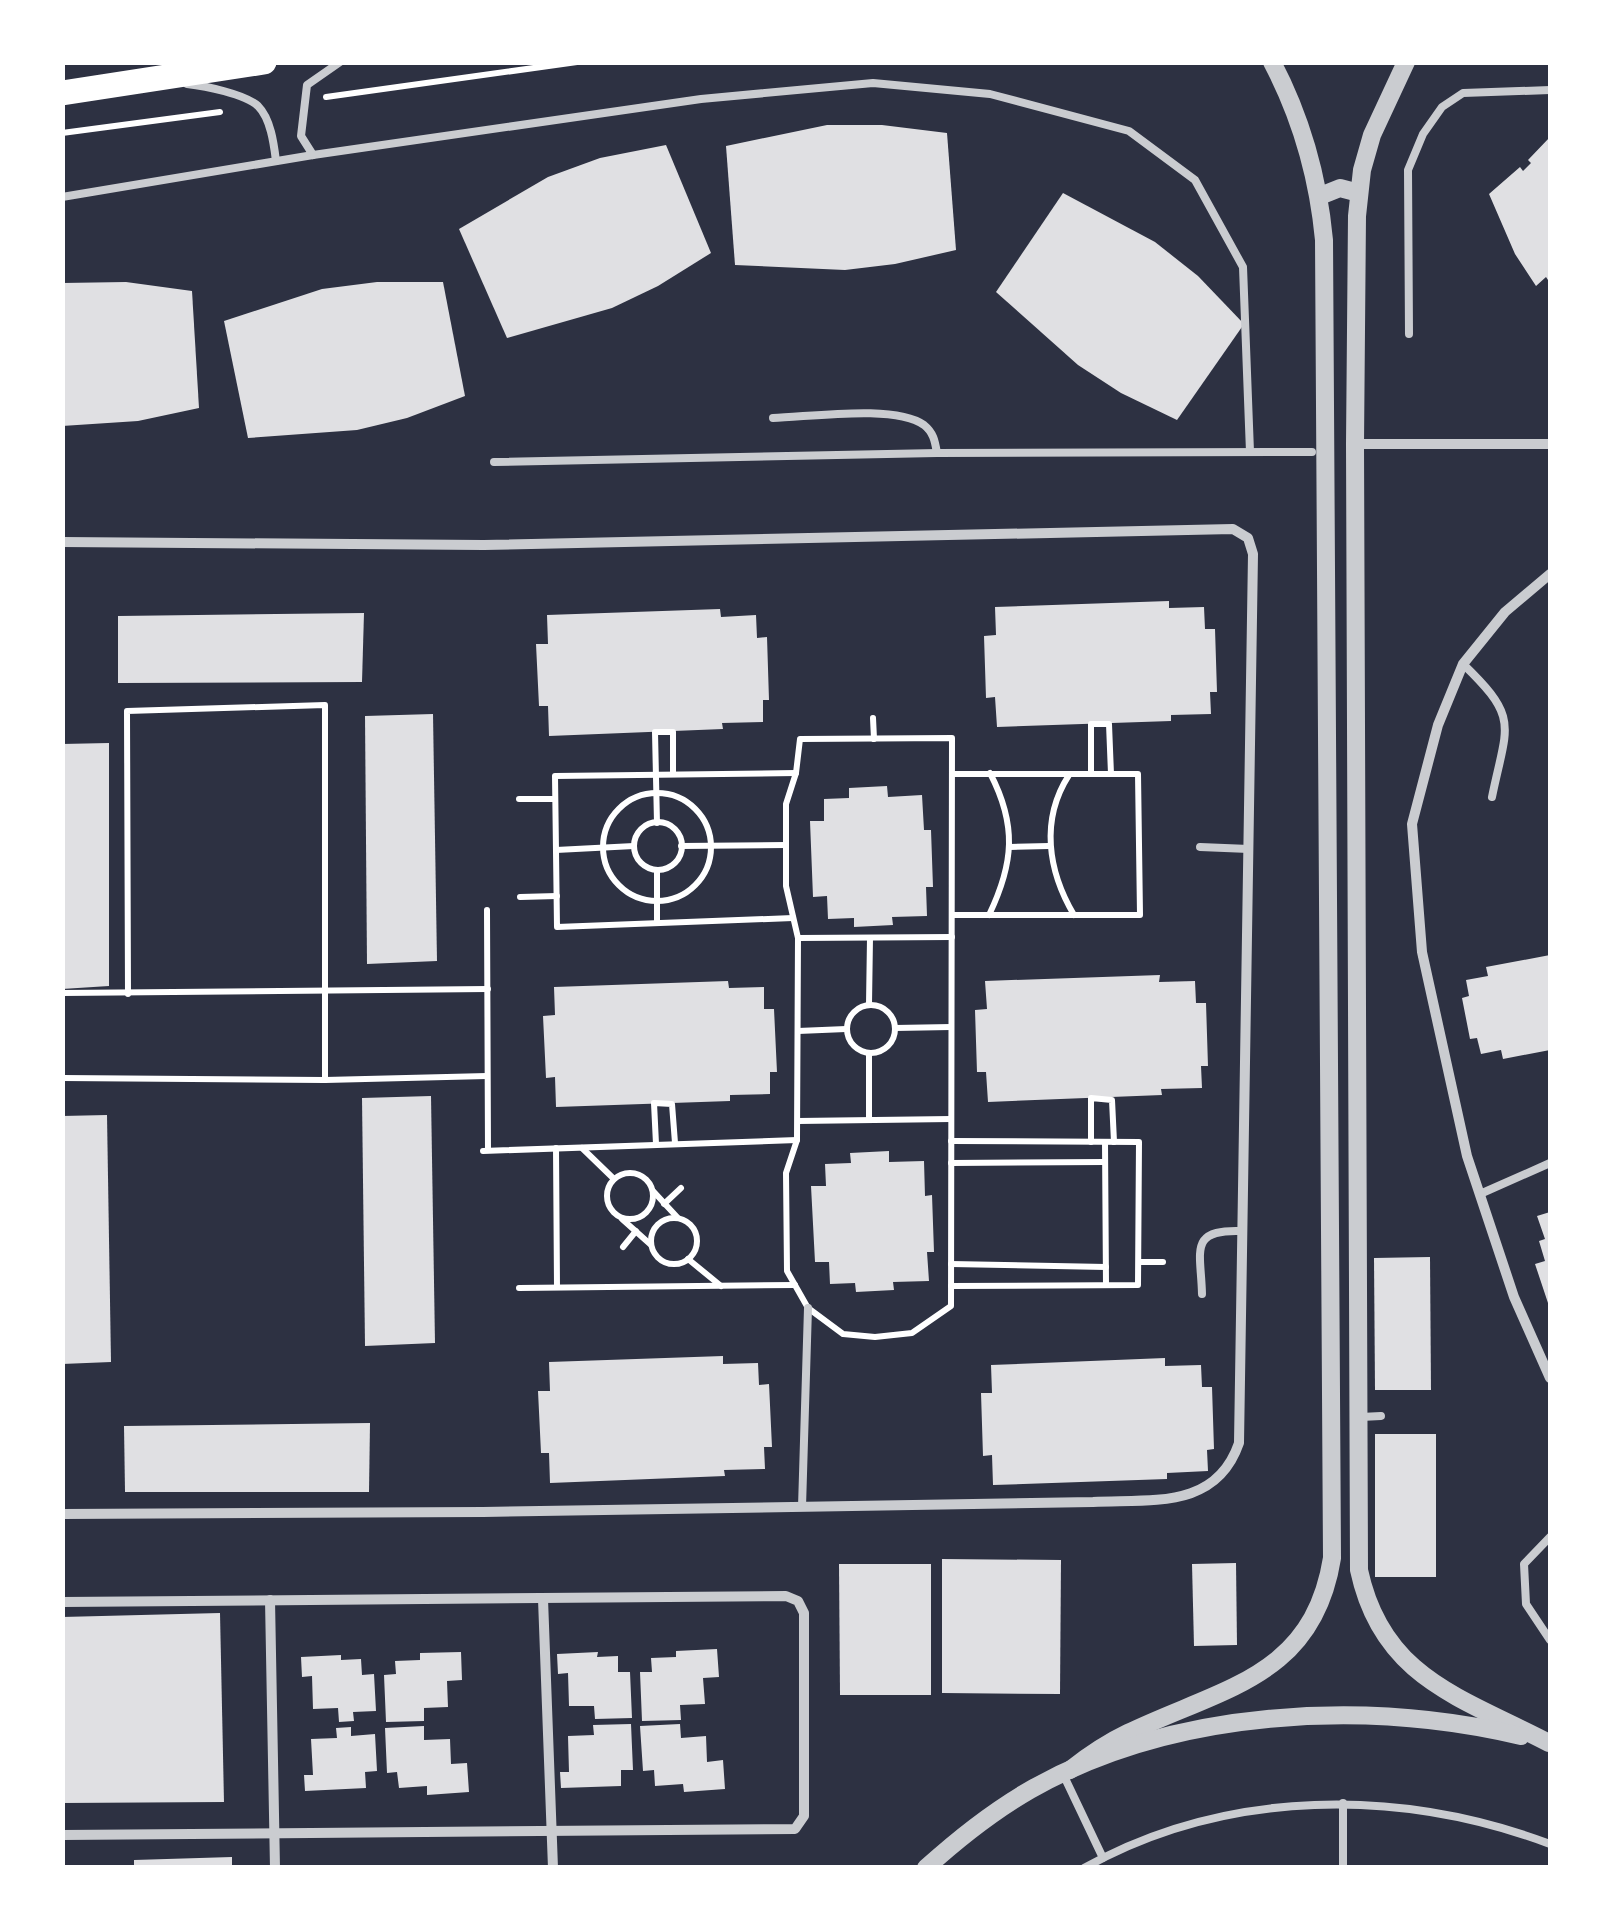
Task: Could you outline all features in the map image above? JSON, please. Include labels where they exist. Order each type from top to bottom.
[{"type":"highway","points":[[62,93],[264,62]]},
{"type":"street","points":[[926,1868],[987,1817],[1129,1732],[1213,1699],[1266,1670],[1299,1641],[1322,1603],[1328,1581],[1332,1538],[1324,240],[1320,196],[1305,138],[1272,62]]},
{"type":"street","points":[[1406,62],[1372,135],[1359,193],[1355,444],[1359,1570],[1364,1594],[1385,1638],[1406,1663],[1434,1684],[1550,1743]]},
{"type":"street","points":[[1320,196],[1340,188],[1359,193]]},
{"type":"street","points":[[1355,444],[1550,444]]},
{"type":"street","points":[[62,542],[484,546],[1232,529],[1248,538],[1253,554],[1239,1443],[1232,1464],[1204,1490],[1185,1497],[1093,1502],[62,1514]]},
{"type":"street","points":[[1550,574],[1505,612],[1464,664],[1438,725],[1412,824],[1422,952],[1467,1156],[1514,1297],[1550,1378]]},
{"type":"street","points":[[62,1602],[786,1596],[798,1601],[804,1614],[804,1816],[795,1829],[62,1836]]},
{"type":"street","points":[[543,1599],[553,1868]]},
{"type":"street","points":[[270,1600],[275,1868]]},
{"type":"street","points":[[1066,1772],[1122,1750],[1177,1736],[1290,1717],[1394,1717],[1449,1722],[1550,1743]]},
{"type":"lane","points":[[313,155],[301,136],[307,85],[340,62]]},
{"type":"lane","points":[[148,80],[198,85],[258,106],[268,126],[276,161]]},
{"type":"lane","points":[[62,198],[313,155],[701,99],[872,83],[990,94],[1129,132],[1195,180],[1243,267],[1250,452]]},
{"type":"lane","points":[[1409,334],[1408,170],[1423,134],[1442,107],[1463,92],[1550,90]]},
{"type":"lane","points":[[773,418],[902,416],[928,428],[937,453]]},
{"type":"lane","points":[[494,462],[937,453],[1312,452]]},
{"type":"lane","points":[[1464,664],[1494,694],[1504,711],[1506,728],[1492,797]]},
{"type":"lane","points":[[1200,847],[1249,849]]},
{"type":"lane","points":[[1480,1194],[1550,1163]]},
{"type":"lane","points":[[1202,1294],[1202,1242],[1207,1234],[1216,1230],[1242,1231]]},
{"type":"lane","points":[[802,1507],[808,1308]]},
{"type":"lane","points":[[1358,1418],[1381,1416]]},
{"type":"lane","points":[[1550,1537],[1524,1564],[1526,1604],[1550,1640]]},
{"type":"lane","points":[[1066,1772],[1103,1858]]},
{"type":"lane","points":[[1343,1803],[1343,1868]]},
{"type":"lane","points":[[1084,1868],[1188,1826],[1238,1813],[1343,1803],[1447,1814],[1550,1844]]},
{"type":"path","points":[[128,994],[127,711],[326,705],[325,1080]]},
{"type":"path","points":[[873,718],[874,739]]},
{"type":"path","points":[[1091,774],[1090,724],[1109,724],[1111,774]]},
{"type":"path","points":[[657,823],[655,732],[673,732],[674,774]]},
{"type":"path","points":[[952,738],[951,1306],[912,1333],[875,1337],[844,1334],[808,1308],[795,1285],[788,1271],[786,1173],[798,1140],[798,938],[786,886],[786,804],[796,773],[800,739],[874,739],[952,738]]},
{"type":"path","points":[[794,918],[557,927],[555,776],[796,773]]},
{"type":"path","points":[[952,774],[1138,774],[1142,809],[1140,915],[952,915]]},
{"type":"path","points":[[988,916],[1004,882],[1010,847],[1002,798],[990,774]]},
{"type":"path","points":[[1069,774],[1054,807],[1049,846],[1059,886],[1074,915]]},
{"type":"path","points":[[657,793],[678,797],[696,809],[705,821],[711,846],[709,864],[698,884],[680,896],[657,902],[637,898],[619,886],[610,874],[602,848],[605,831],[616,811],[634,798],[657,793]]},
{"type":"path","points":[[519,799],[555,800]]},
{"type":"path","points":[[657,823],[672,828],[682,846],[674,863],[657,870],[641,863],[634,846],[642,828],[657,823]]},
{"type":"path","points":[[682,846],[786,845]]},
{"type":"path","points":[[556,850],[634,846]]},
{"type":"path","points":[[1010,847],[1049,846]]},
{"type":"path","points":[[657,870],[657,922]]},
{"type":"path","points":[[520,898],[557,896]]},
{"type":"path","points":[[487,910],[486,1151],[798,1140]]},
{"type":"path","points":[[798,938],[952,937]]},
{"type":"path","points":[[869,1004],[870,938]]},
{"type":"path","points":[[62,993],[488,989]]},
{"type":"path","points":[[869,1004],[888,1011],[895,1028],[887,1047],[868,1053],[850,1042],[846,1030],[852,1012],[869,1004]]},
{"type":"path","points":[[895,1028],[952,1027]]},
{"type":"path","points":[[798,1031],[846,1030]]},
{"type":"path","points":[[868,1053],[869,1120]]},
{"type":"path","points":[[62,1078],[325,1080],[487,1076]]},
{"type":"path","points":[[1092,1142],[1091,1098],[1112,1100],[1106,1162],[1106,1285]]},
{"type":"path","points":[[656,1144],[654,1104],[672,1104],[675,1144]]},
{"type":"path","points":[[798,1121],[951,1119]]},
{"type":"path","points":[[951,1141],[1138,1142],[1139,1262],[1138,1284],[951,1286]]},
{"type":"path","points":[[581,1147],[614,1179]]},
{"type":"path","points":[[556,1148],[558,1287]]},
{"type":"path","points":[[951,1163],[1106,1162]]},
{"type":"path","points":[[624,1173],[646,1180],[652,1190],[677,1217],[696,1230],[696,1249],[688,1259],[669,1264],[656,1256],[651,1245],[612,1212],[607,1201],[614,1179],[624,1173]]},
{"type":"path","points":[[664,1204],[682,1188]]},
{"type":"path","points":[[621,1218],[636,1219],[646,1214],[653,1201],[652,1190]]},
{"type":"path","points":[[651,1245],[655,1226],[677,1217]]},
{"type":"path","points":[[622,1247],[636,1231]]},
{"type":"path","points":[[688,1259],[721,1286]]},
{"type":"path","points":[[1139,1262],[1163,1262]]},
{"type":"path","points":[[951,1264],[1106,1267]]},
{"type":"path","points":[[519,1288],[795,1285]]},
{"type":"building","points":[[827,125],[882,125],[947,133],[956,250],[845,270],[735,265],[726,146]]},
{"type":"building","points":[[1550,137],[1550,283],[1546,277],[1536,286],[1515,254],[1489,194],[1520,167],[1523,171]]},
{"type":"building","points":[[666,145],[711,253],[658,286],[612,308],[507,338],[459,229],[548,177],[600,158]]},
{"type":"building","points":[[1063,193],[1155,242],[1198,276],[1244,324],[1177,420],[1121,393],[1078,365],[996,292]]},
{"type":"building","points":[[126,282],[192,291],[199,408],[138,421],[62,426],[62,283]]},
{"type":"building","points":[[377,282],[443,282],[465,396],[407,418],[357,430],[248,438],[224,321],[322,289]]},
{"type":"building","points":[[1169,601],[1169,608],[1204,607],[1205,629],[1215,629],[1217,692],[1210,692],[1211,714],[1171,715],[1171,721],[997,727],[995,697],[986,698],[984,636],[996,635],[995,607]]},
{"type":"building","points":[[720,609],[721,617],[756,615],[757,638],[767,637],[769,700],[763,700],[763,722],[722,723],[723,729],[549,736],[548,706],[539,706],[536,644],[548,644],[547,615]]},
{"type":"building","points":[[364,613],[362,682],[118,683],[118,616]]},
{"type":"building","points":[[433,714],[437,961],[367,964],[365,716]]},
{"type":"building","points":[[109,743],[109,986],[62,989],[62,744]]},
{"type":"building","points":[[887,786],[888,797],[922,795],[924,830],[931,830],[933,887],[926,887],[927,916],[892,917],[893,925],[854,927],[854,918],[828,919],[827,896],[813,897],[810,821],[824,821],[824,799],[849,798],[849,788]]},
{"type":"building","points":[[1550,955],[1550,1050],[1503,1059],[1501,1050],[1481,1054],[1477,1038],[1470,1039],[1462,998],[1469,996],[1466,980],[1488,976],[1486,967]]},
{"type":"building","points":[[1160,975],[1159,982],[1195,981],[1196,1003],[1206,1003],[1208,1066],[1201,1066],[1202,1088],[1161,1089],[1162,1095],[988,1102],[986,1072],[977,1072],[975,1010],[987,1009],[985,981]]},
{"type":"building","points":[[728,981],[729,988],[764,987],[764,1009],[774,1009],[777,1072],[770,1072],[770,1094],[730,1095],[730,1101],[556,1107],[555,1077],[546,1078],[543,1016],[555,1015],[554,987]]},
{"type":"building","points":[[431,1096],[435,1343],[365,1346],[362,1098]]},
{"type":"building","points":[[107,1115],[111,1362],[62,1364],[62,1116]]},
{"type":"building","points":[[889,1151],[889,1162],[924,1161],[925,1196],[932,1195],[934,1252],[927,1252],[929,1281],[893,1282],[894,1290],[856,1292],[855,1283],[830,1284],[829,1262],[815,1262],[811,1186],[826,1186],[825,1164],[851,1163],[850,1153]]},
{"type":"building","points":[[1550,1212],[1550,1309],[1535,1264],[1545,1261],[1539,1241],[1545,1239],[1537,1216]]},
{"type":"building","points":[[1430,1257],[1431,1390],[1375,1390],[1374,1258]]},
{"type":"building","points":[[723,1356],[723,1364],[758,1363],[759,1385],[769,1384],[772,1447],[764,1447],[765,1469],[724,1470],[725,1476],[550,1483],[549,1453],[541,1453],[538,1391],[550,1391],[549,1362]]},
{"type":"building","points":[[1165,1358],[1165,1366],[1201,1365],[1202,1387],[1212,1387],[1214,1449],[1207,1450],[1208,1471],[1167,1473],[1167,1479],[993,1485],[992,1455],[983,1456],[981,1393],[992,1393],[991,1365]]},
{"type":"building","points":[[370,1423],[369,1492],[125,1492],[124,1426]]},
{"type":"building","points":[[1375,1434],[1436,1434],[1436,1577],[1375,1577]]},
{"type":"building","points":[[942,1559],[1061,1560],[1060,1694],[942,1693]]},
{"type":"building","points":[[1236,1563],[1237,1645],[1194,1646],[1192,1564]]},
{"type":"building","points":[[839,1564],[931,1564],[931,1695],[840,1695]]},
{"type":"building","points":[[220,1613],[224,1802],[62,1803],[62,1617]]},
{"type":"building","points":[[717,1649],[719,1677],[703,1678],[705,1704],[680,1705],[681,1720],[642,1721],[640,1672],[652,1672],[651,1658],[676,1657],[676,1651]]},
{"type":"building","points":[[461,1652],[462,1680],[447,1681],[448,1707],[424,1708],[424,1721],[386,1722],[384,1675],[396,1674],[395,1661],[420,1660],[420,1653]]},
{"type":"building","points":[[598,1652],[597,1657],[618,1656],[618,1672],[630,1672],[632,1718],[595,1719],[594,1706],[569,1706],[568,1673],[558,1674],[557,1654]]},
{"type":"building","points":[[341,1655],[341,1660],[361,1659],[362,1675],[374,1674],[376,1711],[353,1712],[354,1721],[339,1722],[338,1708],[313,1709],[312,1676],[302,1677],[301,1657]]},
{"type":"building","points":[[631,1724],[633,1770],[621,1770],[621,1786],[561,1788],[560,1772],[569,1772],[568,1736],[594,1735],[593,1725]]},
{"type":"building","points":[[680,1724],[681,1738],[706,1736],[707,1762],[723,1760],[725,1789],[684,1792],[683,1784],[655,1786],[654,1770],[643,1771],[640,1726]]},
{"type":"building","points":[[424,1726],[424,1740],[450,1739],[451,1764],[467,1763],[469,1792],[427,1795],[427,1786],[399,1788],[397,1772],[387,1773],[385,1728]]},
{"type":"building","points":[[351,1727],[351,1736],[375,1734],[377,1771],[365,1772],[366,1788],[305,1791],[304,1775],[313,1775],[311,1739],[337,1738],[336,1728]]},
{"type":"building","points":[[232,1857],[232,1868],[134,1868],[134,1860]]}]
